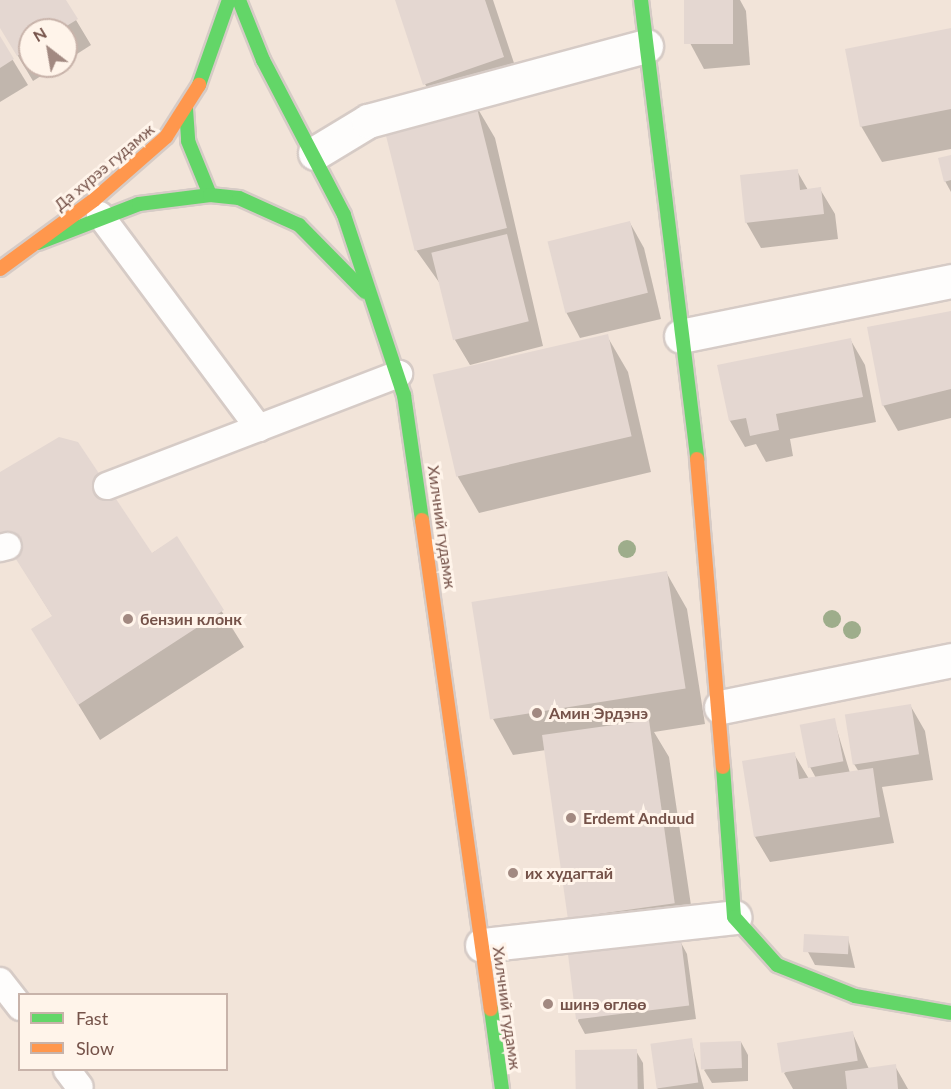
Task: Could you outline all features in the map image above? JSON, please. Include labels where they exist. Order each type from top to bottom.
[{"type":"main road","name":"Да хүрээ гудамж","points":[[0,269],[38,243],[140,161],[186,109],[229,0]]},
{"type":"main road","name":"Хилчний гудамж","points":[[239,0],[263,60],[315,153],[380,313],[399,374],[420,484],[502,1089]]},
{"type":"main road","points":[[641,0],[681,336],[721,707],[734,917],[777,965],[855,996],[951,1013]]},
{"type":"main road","points":[[186,109],[188,141],[210,195]]},
{"type":"main road","points":[[38,243],[100,215],[210,195],[261,204],[299,225],[339,261],[380,313]]},
{"type":"street","points":[[315,153],[368,121],[646,45]]},
{"type":"street","points":[[681,336],[951,281]]},
{"type":"street","points":[[721,707],[951,660]]},
{"type":"street","points":[[482,945],[734,917]]},
{"type":"lane","points":[[100,215],[259,428]]},
{"type":"lane","points":[[107,486],[399,374]]},
{"type":"lane","points":[[0,981],[18,1004]]},
{"type":"shaded area","points":[[0,0],[951,0],[951,1089],[0,1089]]},
{"type":"building","points":[[0,0],[66,0],[77,18],[18,18],[17,56],[0,28]]},
{"type":"building","points":[[395,0],[485,0],[504,57],[423,85]]},
{"type":"building","points":[[684,0],[733,0],[733,44],[684,44]]},
{"type":"building","points":[[951,28],[951,109],[860,127],[845,49]]},
{"type":"building","points":[[0,36],[14,59],[0,68]]},
{"type":"building","points":[[475,100],[507,228],[415,251],[383,123]]},
{"type":"building","points":[[951,155],[951,180],[944,182],[938,158]]},
{"type":"building","points":[[798,169],[800,190],[821,187],[824,214],[745,223],[740,175]]},
{"type":"building","points":[[630,221],[648,293],[565,313],[548,242]]},
{"type":"building","points":[[507,234],[529,321],[453,340],[431,253]]},
{"type":"building","points":[[951,311],[951,389],[882,406],[867,327]]},
{"type":"building","points":[[608,334],[632,436],[456,477],[433,374]]},
{"type":"building","points":[[851,338],[863,397],[776,414],[779,430],[750,436],[746,418],[729,421],[717,365]]},
{"type":"building","points":[[59,437],[78,442],[152,553],[177,536],[224,610],[78,705],[31,629],[52,616],[0,534],[0,472]]},
{"type":"building","points":[[667,571],[686,689],[490,720],[471,602]]},
{"type":"building","points":[[911,704],[919,754],[853,765],[845,714]]},
{"type":"building","points":[[835,718],[843,761],[808,768],[800,725]]},
{"type":"building","points":[[649,720],[675,903],[568,918],[542,735]]},
{"type":"building","points":[[795,752],[799,779],[873,768],[880,817],[754,837],[742,761]]},
{"type":"building","points":[[804,934],[849,936],[848,954],[803,952]]},
{"type":"building","points":[[681,939],[689,1006],[576,1019],[568,953]]},
{"type":"building","points":[[853,1031],[858,1061],[782,1073],[777,1043]]},
{"type":"building","points":[[692,1038],[698,1083],[657,1088],[650,1044]]},
{"type":"building","points":[[741,1041],[742,1068],[701,1069],[700,1042]]},
{"type":"building","points":[[637,1049],[638,1089],[576,1089],[575,1050]]},
{"type":"building","points":[[896,1064],[898,1089],[847,1089],[845,1071]]},
{"type":"traffic: fast","points":[[199,85],[229,0]]},
{"type":"traffic: fast","points":[[239,0],[263,60],[344,215],[404,395],[422,520]]},
{"type":"traffic: fast","points":[[641,0],[697,459]]},
{"type":"traffic: fast","points":[[186,109],[188,141],[210,195]]},
{"type":"traffic: fast","points":[[38,243],[139,204],[210,195],[239,198],[299,225],[365,292]]},
{"type":"traffic: fast","points":[[723,767],[734,917],[777,965],[855,996],[951,1013]]},
{"type":"traffic: fast","points":[[491,1009],[502,1089]]},
{"type":"traffic: slow","points":[[0,269],[94,200],[166,137],[199,85]]},
{"type":"traffic: slow","points":[[697,459],[723,767]]},
{"type":"traffic: slow","points":[[422,520],[491,1009]]},
{"type":"place","name":"бензин клонк","points":[[128,619]]},
{"type":"place","name":"Амин Эрдэнэ","points":[[537,713]]},
{"type":"place","name":"Erdemt Anduud","points":[[571,818]]},
{"type":"place","name":"их худагтай","points":[[513,873]]},
{"type":"place","name":"шинэ өглөө","points":[[548,1004]]}]
